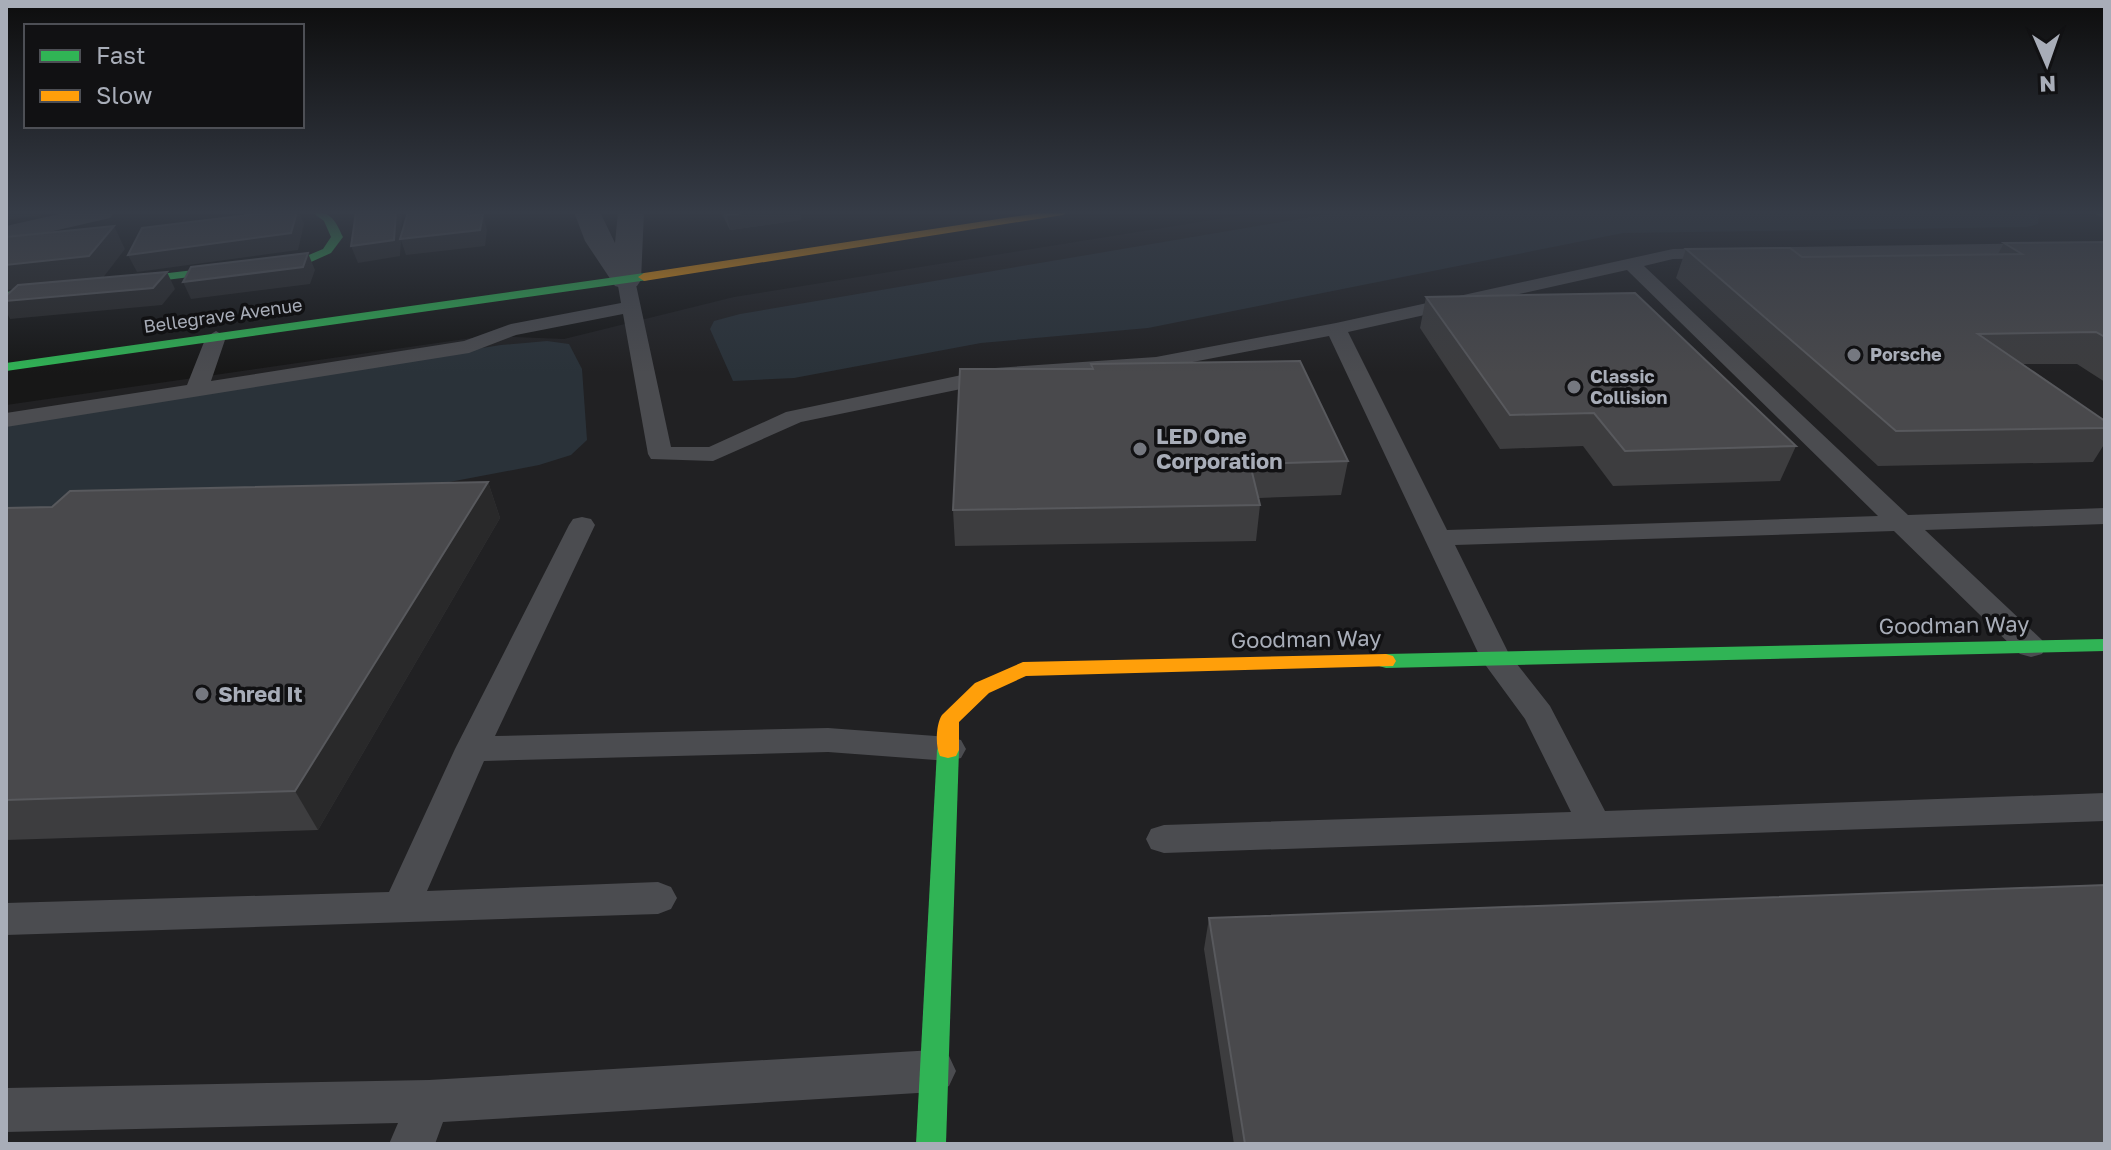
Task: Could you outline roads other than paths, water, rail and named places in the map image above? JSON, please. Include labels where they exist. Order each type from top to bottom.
[{"type":"street","points":[[6,296],[260,266]]},
{"type":"street","points":[[612,266],[628,294]]},
{"type":"street","points":[[628,294],[629,266]]},
{"type":"street","name":"Bellegrave Avenue","points":[[6,367],[216,337],[628,294],[778,266]]},
{"type":"street","name":"Goodman Way","points":[[931,1144],[949,720],[982,688],[1023,669],[2105,645]]},
{"type":"lane","points":[[6,420],[469,347],[511,330],[628,294],[660,454],[713,454],[794,417],[995,375],[1156,363],[1336,329],[1623,266]]},
{"type":"lane","points":[[1633,266],[2031,647]]},
{"type":"lane","points":[[1336,329],[1496,659],[1539,714],[1595,825]]},
{"type":"lane","points":[[197,388],[216,337]]},
{"type":"lane","points":[[1437,538],[2105,516]]},
{"type":"lane","points":[[401,908],[472,749],[582,525]]},
{"type":"lane","points":[[472,749],[828,740],[949,749]]},
{"type":"lane","points":[[1164,839],[2105,807]]},
{"type":"lane","points":[[6,919],[658,898]]},
{"type":"lane","points":[[6,1110],[429,1101],[934,1071]]},
{"type":"lane","points":[[412,1144],[429,1101]]},
{"type":"place","name":"Porsche","points":[[1854,355]]},
{"type":"place","name":"Classic Collision","points":[[1574,387]]},
{"type":"place","name":"LED One Corporation","points":[[1140,449]]},
{"type":"place","name":"Shred It","points":[[202,694]]}]
